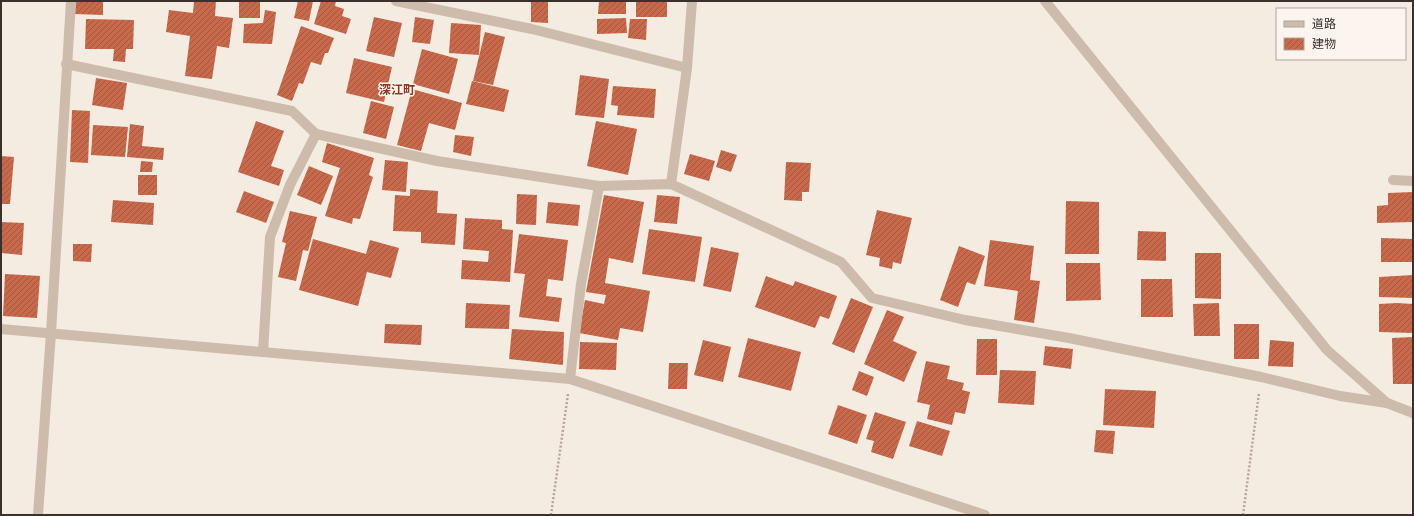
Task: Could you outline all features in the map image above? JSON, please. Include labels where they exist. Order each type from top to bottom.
[{"type":"street","points":[[38,515],[51,333],[70,1]]},
{"type":"street","points":[[396,1],[532,29],[687,68]]},
{"type":"street","points":[[671,184],[687,68],[692,1]]},
{"type":"street","points":[[1045,1],[1327,350],[1387,403]]},
{"type":"street","points":[[66,64],[292,111],[316,134],[437,161],[599,186],[671,184],[841,262],[872,298],[965,320],[1069,338],[1261,377],[1340,396],[1387,403],[1413,413]]},
{"type":"street","points":[[263,352],[270,237],[290,185],[316,134]]},
{"type":"street","points":[[1393,180],[1413,181]]},
{"type":"street","points":[[570,379],[581,284],[599,186]]},
{"type":"street","points":[[1,329],[570,379],[984,515]]},
{"type":"path","points":[[1243,515],[1261,377]]},
{"type":"path","points":[[551,515],[570,379]]},
{"type":"building","points":[[76,1],[103,1],[103,15],[75,14]]},
{"type":"building","points":[[194,1],[216,1],[215,16],[233,18],[229,48],[217,46],[212,79],[185,76],[190,36],[166,32],[169,10],[193,13]]},
{"type":"building","points":[[239,1],[260,1],[260,18],[239,18]]},
{"type":"building","points":[[298,1],[313,1],[309,21],[294,18]]},
{"type":"building","points":[[321,1],[336,1],[335,6],[344,9],[342,16],[351,19],[346,34],[314,24]]},
{"type":"building","points":[[531,1],[548,1],[548,23],[531,22]]},
{"type":"building","points":[[599,1],[626,1],[626,14],[598,14]]},
{"type":"building","points":[[636,1],[667,1],[667,17],[636,17]]},
{"type":"building","points":[[265,10],[276,12],[272,44],[243,43],[244,24],[263,23]]},
{"type":"building","points":[[374,17],[402,23],[394,57],[366,51]]},
{"type":"building","points":[[415,17],[434,20],[430,44],[412,42]]},
{"type":"building","points":[[626,18],[627,33],[597,34],[597,19]]},
{"type":"building","points":[[86,19],[134,20],[133,49],[126,49],[125,62],[113,61],[114,49],[85,49]]},
{"type":"building","points":[[630,19],[647,19],[646,40],[628,38]]},
{"type":"building","points":[[451,23],[481,25],[479,55],[449,53]]},
{"type":"building","points":[[301,26],[334,38],[328,53],[325,53],[321,65],[311,62],[303,84],[299,83],[292,101],[277,95]]},
{"type":"building","points":[[485,32],[505,37],[493,85],[473,81]]},
{"type":"building","points":[[422,49],[458,59],[449,94],[413,84]]},
{"type":"building","points":[[354,58],[392,67],[384,102],[346,93]]},
{"type":"building","points":[[580,75],[609,79],[604,118],[575,115]]},
{"type":"building","points":[[96,78],[127,83],[123,110],[92,105]]},
{"type":"building","points":[[472,81],[509,90],[504,112],[466,104]]},
{"type":"building","points":[[613,86],[656,89],[654,118],[617,115],[618,106],[611,105]]},
{"type":"building","points":[[412,89],[462,103],[455,130],[429,123],[421,151],[397,145]]},
{"type":"building","points":[[371,101],[394,107],[386,139],[363,133]]},
{"type":"building","points":[[72,110],[90,111],[88,163],[70,162]]},
{"type":"building","points":[[256,121],[284,131],[271,166],[284,170],[279,186],[238,172]]},
{"type":"building","points":[[596,121],[637,129],[628,175],[587,166]]},
{"type":"building","points":[[130,124],[144,126],[142,146],[164,148],[163,160],[127,157]]},
{"type":"building","points":[[93,125],[128,127],[125,157],[91,155]]},
{"type":"building","points":[[455,135],[474,137],[471,156],[453,152]]},
{"type":"building","points":[[327,143],[374,158],[369,175],[373,177],[360,219],[353,218],[352,224],[325,216],[340,168],[322,162]]},
{"type":"building","points":[[721,150],[737,155],[731,172],[716,167]]},
{"type":"building","points":[[690,154],[715,161],[709,181],[684,174]]},
{"type":"building","points":[[1,156],[14,157],[10,204],[1,204]]},
{"type":"building","points":[[385,160],[408,162],[406,192],[382,190]]},
{"type":"building","points":[[141,161],[153,162],[152,172],[140,172]]},
{"type":"building","points":[[786,162],[811,163],[809,192],[802,192],[802,201],[784,200]]},
{"type":"building","points":[[309,166],[333,176],[321,205],[297,195]]},
{"type":"building","points":[[138,175],[157,175],[157,195],[138,195]]},
{"type":"building","points":[[410,189],[438,191],[437,213],[457,214],[455,245],[421,243],[421,232],[393,231],[395,195],[410,196]]},
{"type":"building","points":[[244,191],[274,202],[266,223],[236,212]]},
{"type":"building","points":[[1413,192],[1413,222],[1377,223],[1377,206],[1388,205],[1388,193]]},
{"type":"building","points":[[517,194],[537,195],[536,225],[516,224]]},
{"type":"building","points":[[604,195],[644,202],[633,263],[609,258],[605,283],[650,291],[643,332],[620,328],[618,340],[579,333],[585,300],[604,304],[606,295],[586,292]]},
{"type":"building","points":[[657,195],[680,197],[677,224],[654,222]]},
{"type":"building","points":[[113,200],[154,203],[153,225],[111,222]]},
{"type":"building","points":[[1066,201],[1099,202],[1099,254],[1065,254]]},
{"type":"building","points":[[548,202],[580,205],[578,226],[546,223]]},
{"type":"building","points":[[877,210],[912,218],[901,264],[893,262],[892,269],[879,266],[880,258],[866,255]]},
{"type":"building","points":[[290,211],[317,217],[308,251],[303,250],[296,281],[278,277],[286,243],[282,242]]},
{"type":"building","points":[[465,218],[502,220],[502,229],[513,230],[510,282],[461,279],[462,260],[488,262],[489,251],[463,249]]},
{"type":"building","points":[[1,222],[24,223],[22,255],[1,253]]},
{"type":"building","points":[[649,229],[702,237],[695,282],[642,274]]},
{"type":"building","points":[[1138,231],[1166,232],[1166,261],[1137,260]]},
{"type":"building","points":[[519,234],[568,240],[563,281],[548,279],[546,296],[562,298],[559,322],[519,317],[525,274],[514,273]]},
{"type":"building","points":[[1381,238],[1413,239],[1413,262],[1381,262]]},
{"type":"building","points":[[313,239],[366,254],[370,240],[399,248],[391,278],[367,272],[358,306],[299,290]]},
{"type":"building","points":[[990,240],[1034,246],[1030,280],[1040,281],[1034,323],[1014,320],[1018,291],[984,286]]},
{"type":"building","points":[[73,244],[92,244],[91,262],[73,261]]},
{"type":"building","points":[[959,246],[985,256],[975,285],[967,282],[958,307],[940,300]]},
{"type":"building","points":[[711,247],[739,253],[731,292],[703,286]]},
{"type":"building","points":[[1195,253],[1221,253],[1221,299],[1195,298]]},
{"type":"building","points":[[1066,263],[1100,263],[1101,300],[1066,301]]},
{"type":"building","points":[[5,274],[40,276],[37,318],[3,316]]},
{"type":"building","points":[[1413,275],[1413,298],[1379,297],[1379,277]]},
{"type":"building","points":[[766,276],[793,286],[795,281],[837,296],[829,319],[820,316],[815,328],[755,307]]},
{"type":"building","points":[[1141,279],[1172,279],[1173,317],[1141,317]]},
{"type":"building","points":[[851,298],[873,307],[854,353],[832,344]]},
{"type":"building","points":[[466,303],[510,305],[509,329],[465,328]]},
{"type":"building","points":[[1219,303],[1220,336],[1194,336],[1193,304]]},
{"type":"building","points":[[1379,304],[1413,304],[1413,333],[1379,332]]},
{"type":"building","points":[[887,310],[904,317],[893,341],[917,352],[904,382],[864,364]]},
{"type":"building","points":[[385,324],[422,325],[421,345],[384,343]]},
{"type":"building","points":[[1234,324],[1259,324],[1259,359],[1234,359]]},
{"type":"building","points":[[512,329],[564,332],[563,365],[509,359]]},
{"type":"building","points":[[1413,337],[1413,384],[1393,384],[1392,338]]},
{"type":"building","points":[[748,338],[801,352],[791,391],[738,377]]},
{"type":"building","points":[[977,339],[997,339],[997,375],[976,375]]},
{"type":"building","points":[[703,340],[731,347],[723,382],[694,375]]},
{"type":"building","points":[[1270,340],[1294,342],[1293,367],[1268,366]]},
{"type":"building","points":[[580,342],[617,343],[616,370],[579,369]]},
{"type":"building","points":[[1045,346],[1073,349],[1071,369],[1043,365]]},
{"type":"building","points":[[926,361],[950,366],[947,379],[964,383],[962,390],[970,392],[965,414],[955,412],[952,425],[927,419],[930,405],[917,402]]},
{"type":"building","points":[[669,363],[688,363],[687,389],[668,389]]},
{"type":"building","points":[[1000,370],[1036,371],[1034,405],[998,403]]},
{"type":"building","points":[[859,371],[874,377],[867,396],[852,390]]},
{"type":"building","points":[[1105,389],[1156,391],[1154,428],[1103,425]]},
{"type":"building","points":[[838,405],[867,415],[857,444],[828,434]]},
{"type":"building","points":[[875,412],[906,422],[893,459],[871,452],[874,441],[866,439]]},
{"type":"building","points":[[917,421],[950,431],[942,456],[909,446]]},
{"type":"building","points":[[1096,430],[1115,431],[1113,454],[1094,452]]},
{"type":"district","name":"深江町","points":[[397,90]]}]
